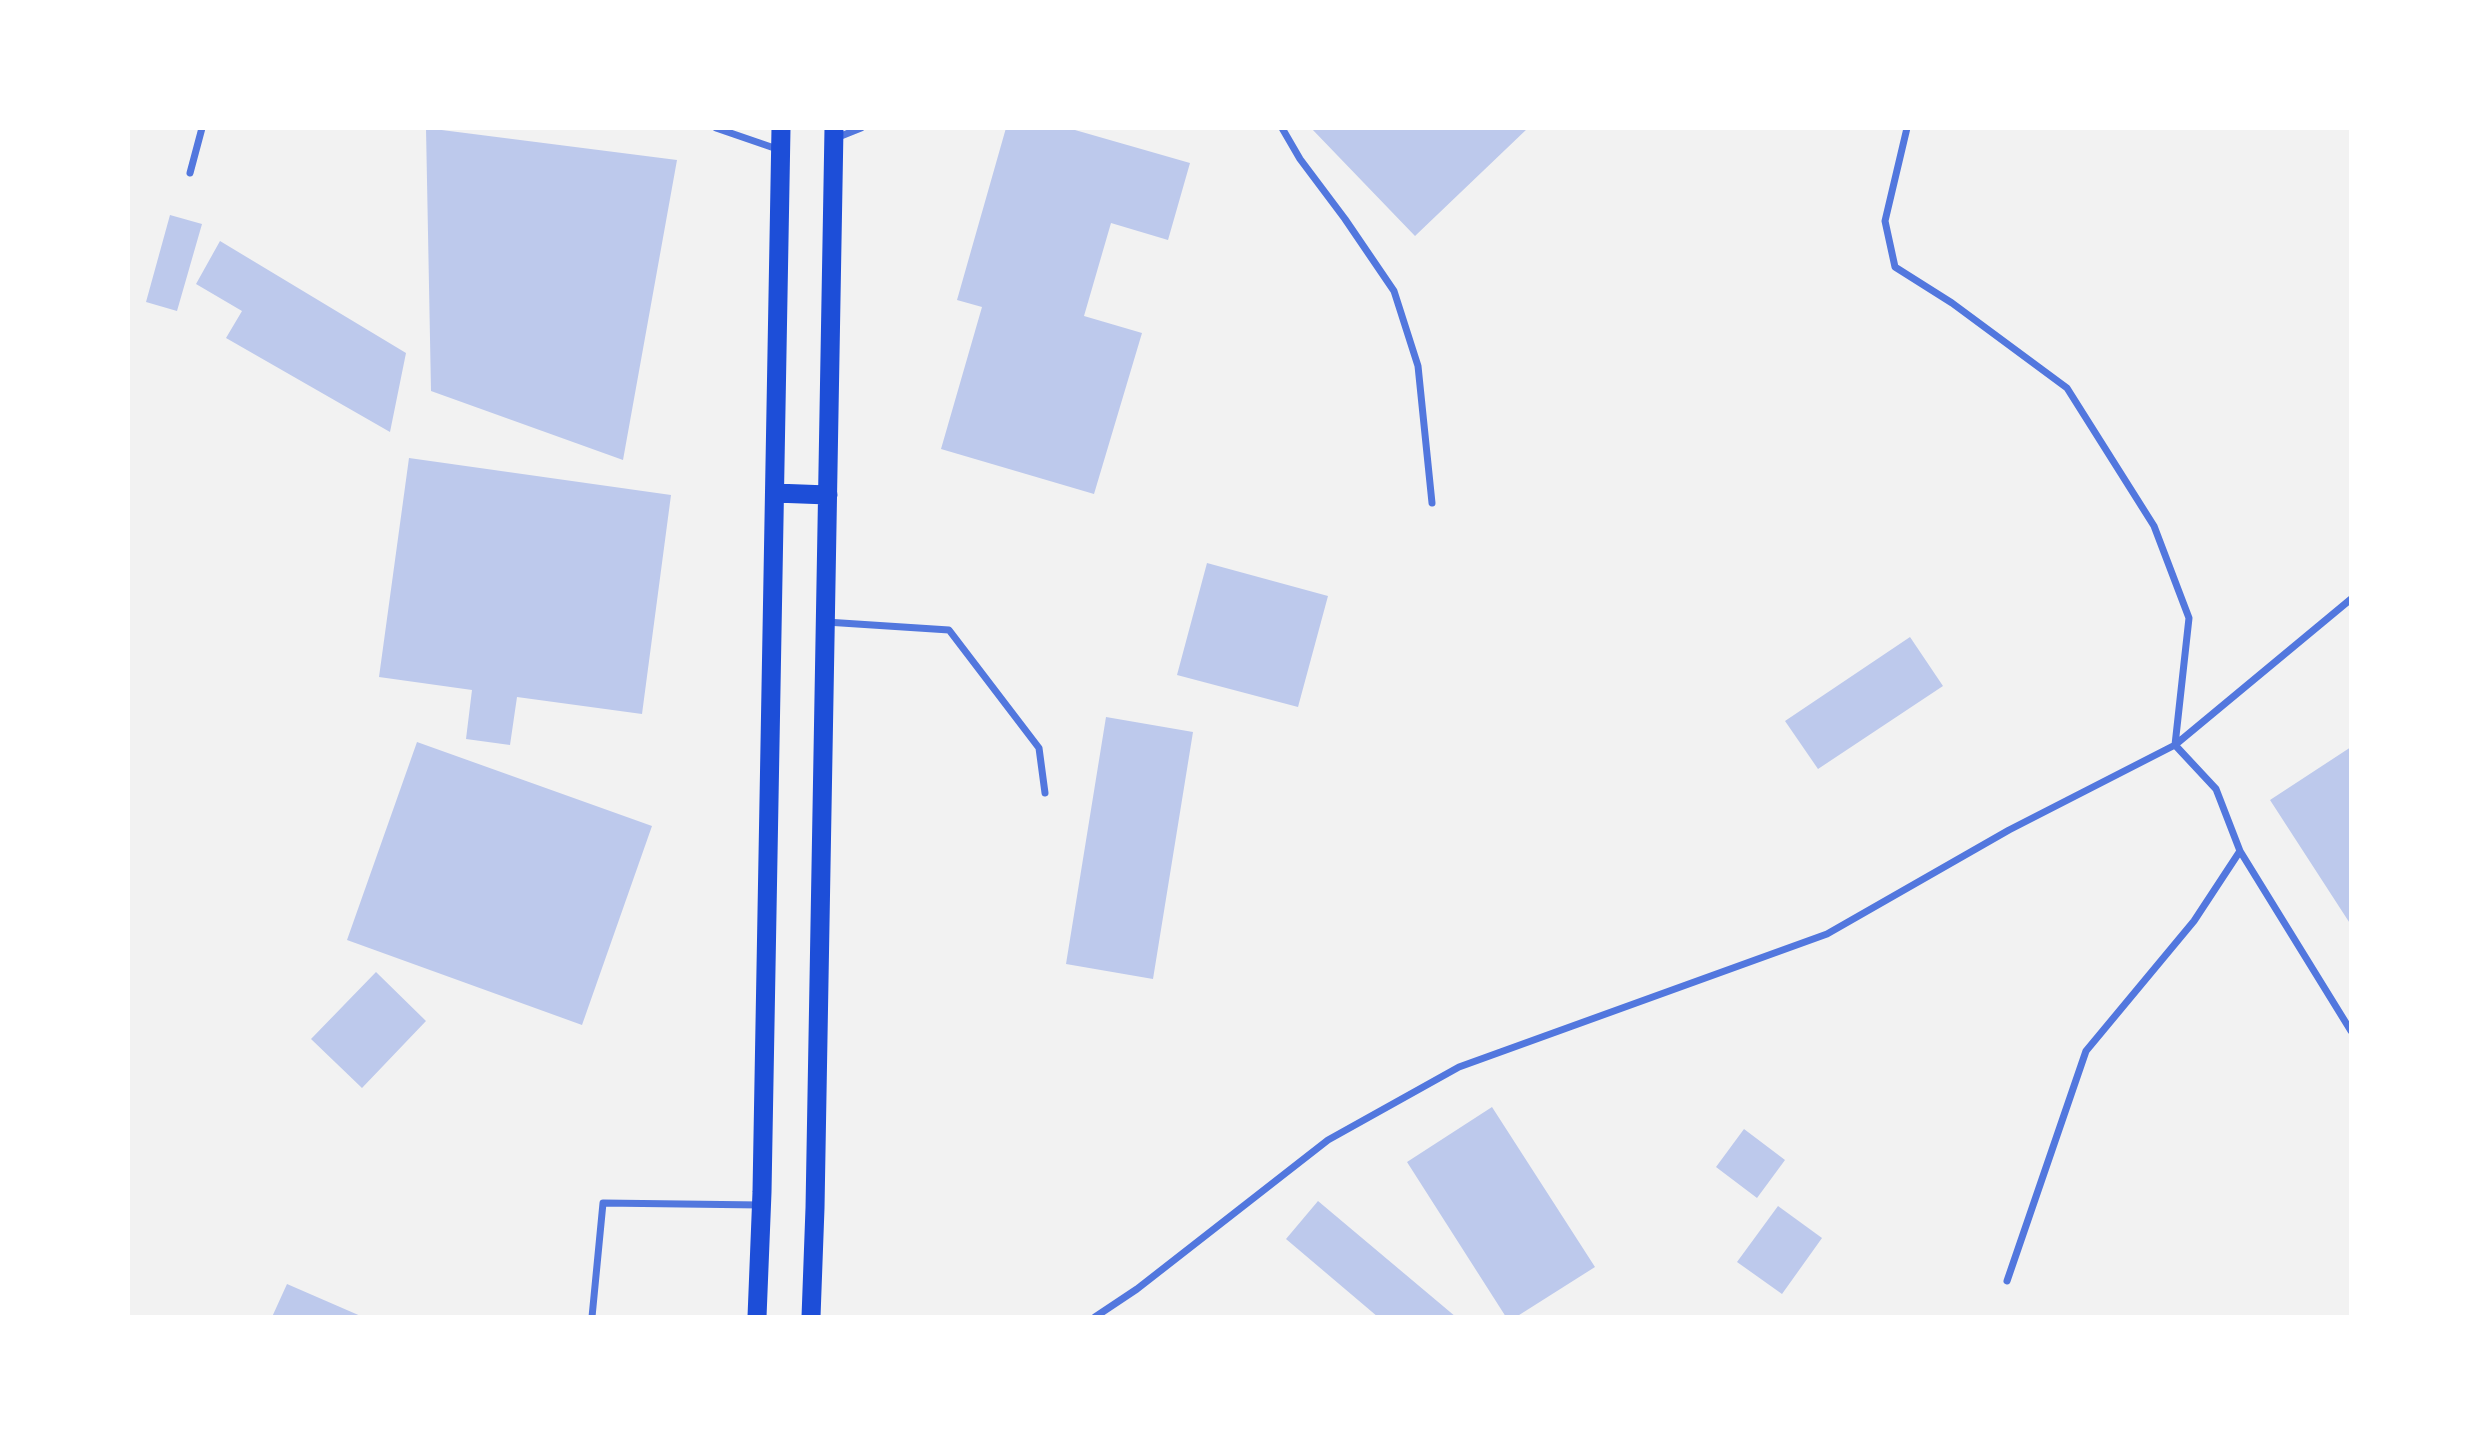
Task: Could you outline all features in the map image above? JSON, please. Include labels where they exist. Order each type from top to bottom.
[{"type":"highway","points":[[757,1317],[762,1206],[781,128]]},
{"type":"highway","points":[[811,1317],[816,1194],[834,133]]},
{"type":"highway","points":[[775,493],[828,495]]},
{"type":"street","points":[[190,173],[202,128]]},
{"type":"street","points":[[716,128],[781,150]]},
{"type":"street","points":[[834,133],[861,128]]},
{"type":"street","points":[[1282,128],[1300,159],[1394,291],[1418,366],[1432,503]]},
{"type":"street","points":[[1908,128],[1885,221],[1895,267],[1952,303],[2067,388],[2154,526],[2189,618],[2175,746],[2216,789],[2240,851],[2351,1031]]},
{"type":"street","points":[[1095,1317],[1137,1289],[1328,1140],[1459,1067],[1827,933],[2009,830],[2175,746],[2351,599]]},
{"type":"street","points":[[825,622],[949,630],[1039,748],[1045,793]]},
{"type":"street","points":[[2007,1281],[2086,1051],[2194,920],[2240,851]]},
{"type":"street","points":[[592,1317],[603,1203],[762,1206]]},
{"type":"building","points":[[426,128],[677,160],[623,460],[431,391]]},
{"type":"building","points":[[1006,128],[1068,128],[1190,163],[1168,240],[1111,223],[1084,316],[1142,333],[1094,494],[941,449],[982,307],[957,300]]},
{"type":"building","points":[[1311,128],[1528,128],[1415,236]]},
{"type":"building","points":[[170,215],[202,224],[177,311],[146,302]]},
{"type":"building","points":[[220,241],[406,353],[390,432],[226,338],[242,311],[196,284]]},
{"type":"building","points":[[409,458],[671,495],[642,714],[517,697],[510,745],[466,739],[472,690],[379,677]]},
{"type":"building","points":[[1207,563],[1328,596],[1298,707],[1177,675]]},
{"type":"building","points":[[1910,637],[1943,686],[1818,769],[1785,721]]},
{"type":"building","points":[[1106,717],[1193,732],[1153,979],[1066,964]]},
{"type":"building","points":[[417,742],[652,826],[582,1025],[347,940]]},
{"type":"building","points":[[2351,747],[2351,925],[2270,800]]},
{"type":"building","points":[[376,972],[426,1021],[362,1088],[311,1039]]},
{"type":"building","points":[[1492,1107],[1595,1267],[1516,1317],[1506,1317],[1407,1162]]},
{"type":"building","points":[[1744,1129],[1785,1160],[1757,1198],[1716,1167]]},
{"type":"building","points":[[1318,1201],[1456,1317],[1378,1317],[1286,1239]]},
{"type":"building","points":[[1778,1206],[1822,1238],[1782,1294],[1737,1262]]},
{"type":"building","points":[[287,1284],[363,1317],[272,1317]]}]
